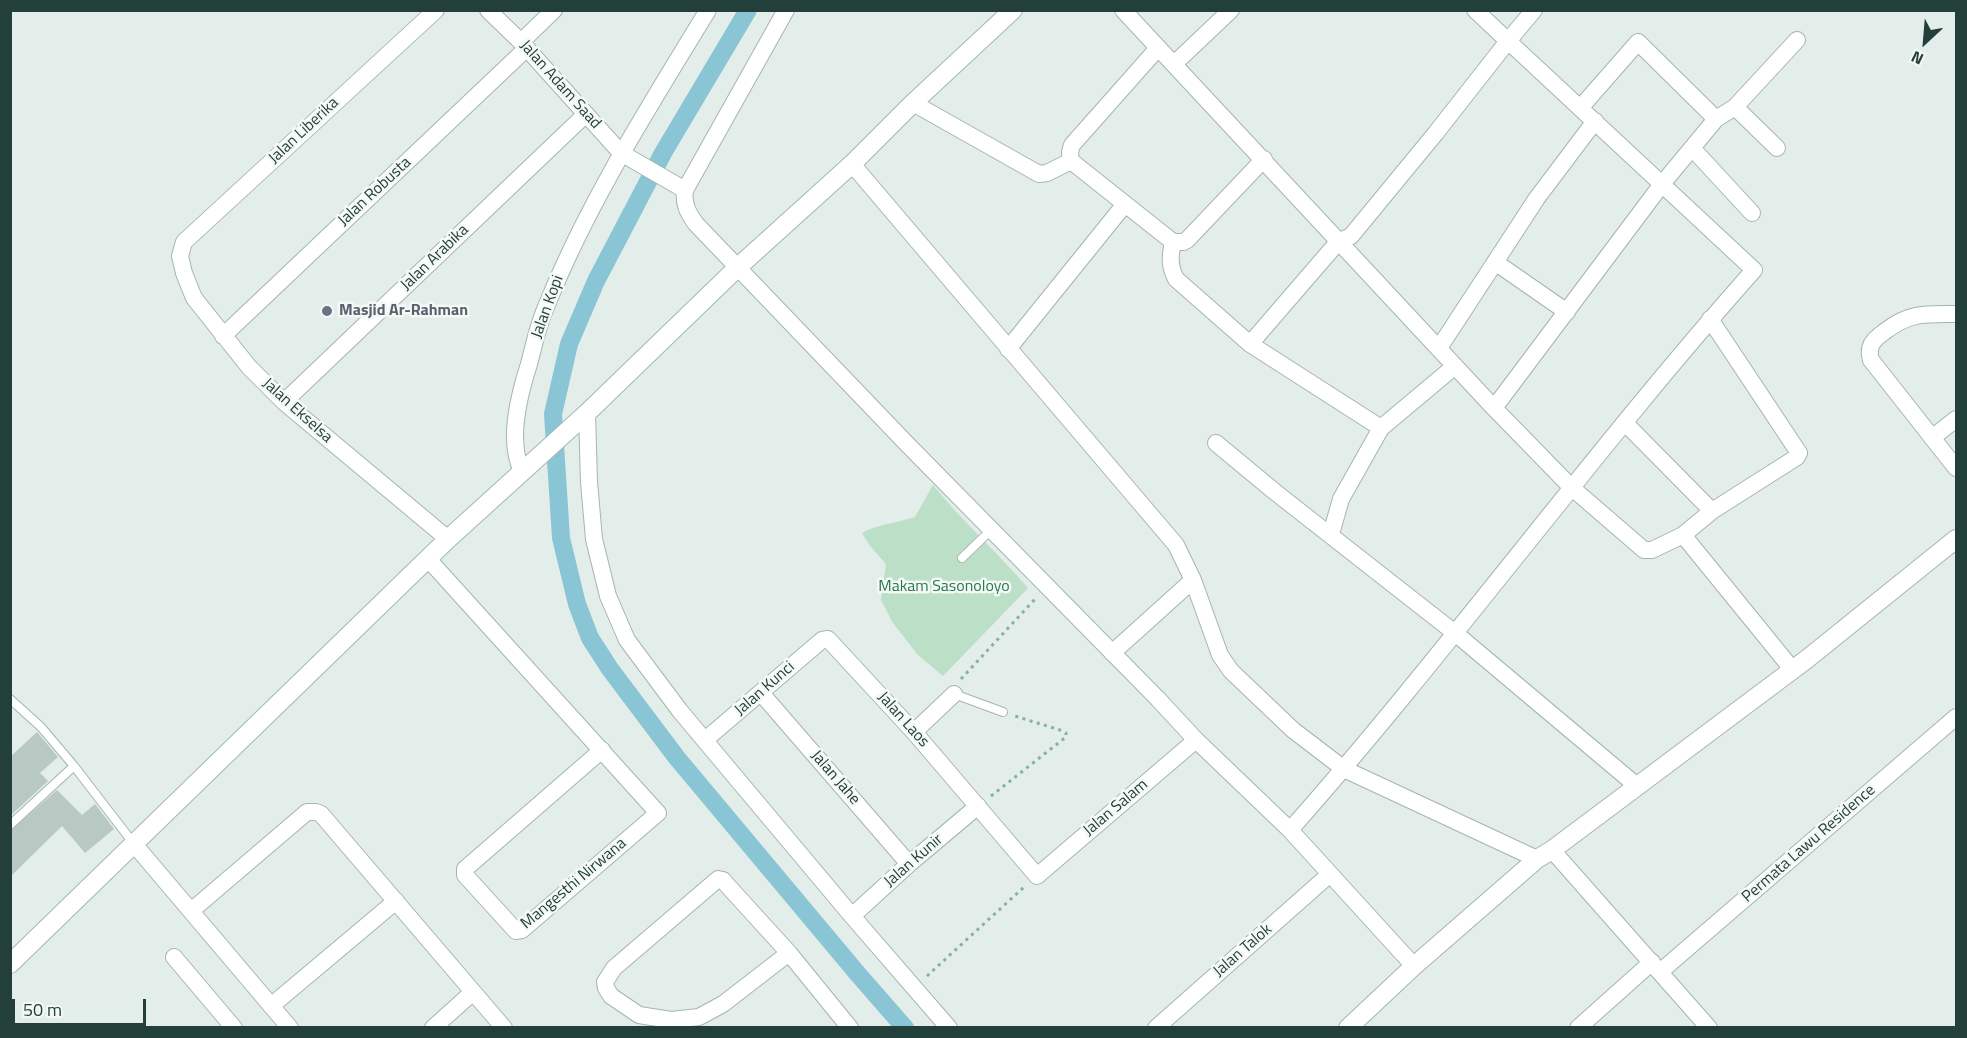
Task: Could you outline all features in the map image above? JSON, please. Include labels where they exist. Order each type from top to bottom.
[{"type":"main road","points":[[10,964],[448,539],[581,417],[737,268],[852,164],[913,103],[1013,10]]},
{"type":"main road","points":[[1348,1028],[1414,966],[1545,855],[1792,669],[1956,539]]},
{"type":"street","name":"Jalan Liberika","points":[[180,256],[184,242],[436,10]]},
{"type":"street","name":"Jalan Adam Saad","points":[[488,10],[524,45],[626,156],[682,188]]},
{"type":"street","name":"Jalan Robusta","points":[[223,336],[524,45],[554,10]]},
{"type":"street","name":"Jalan Kopi","points":[[524,470],[518,464],[515,445],[519,396],[545,309],[579,231],[626,156],[708,10]]},
{"type":"street","points":[[786,10],[682,188],[689,215],[737,268],[1196,740],[1290,830],[1414,966]]},
{"type":"street","points":[[1123,10],[1494,408],[1571,486],[1644,550],[1652,550],[1683,535],[1712,511],[1797,457],[1799,453],[1710,320]]},
{"type":"street","points":[[1174,64],[1232,10]]},
{"type":"street","points":[[1290,830],[1344,769],[1571,486],[1754,270],[1475,10]]},
{"type":"street","points":[[1250,344],[1338,242],[1351,236],[1534,10]]},
{"type":"street","points":[[1494,408],[1662,184],[1716,119],[1735,106],[1797,40]]},
{"type":"street","points":[[1581,107],[1638,42],[1716,119]]},
{"type":"street","points":[[1158,48],[1072,145],[1071,161],[1173,242],[1184,242],[1264,159]]},
{"type":"street","points":[[913,103],[1039,174],[1047,173],[1071,161]]},
{"type":"street","points":[[1735,106],[1777,148]]},
{"type":"street","name":"Jalan Arabika","points":[[284,402],[586,114]]},
{"type":"street","points":[[1439,348],[1537,198],[1595,121]]},
{"type":"street","points":[[1692,148],[1752,213]]},
{"type":"street","points":[[852,164],[1176,545],[1193,579],[1220,655],[1231,670],[1293,730],[1344,769],[1545,855],[1657,966],[1705,1026]]},
{"type":"street","points":[[1008,349],[1125,204]]},
{"type":"street","points":[[1173,242],[1170,261],[1176,279],[1250,344],[1381,428]]},
{"type":"street","name":"Jalan Ekselsa","points":[[180,256],[194,298],[249,367],[284,402],[448,539]]},
{"type":"street","points":[[1495,262],[1567,312]]},
{"type":"street","points":[[1956,314],[1908,317],[1894,324],[1877,338],[1870,346],[1869,352],[1871,360],[1956,468]]},
{"type":"street","points":[[1331,534],[1341,499],[1381,428],[1455,366]]},
{"type":"street","points":[[581,417],[594,539],[608,596],[627,640],[680,711],[949,1028]]},
{"type":"street","points":[[1932,438],[1956,419]]},
{"type":"street","points":[[1625,423],[1712,511]]},
{"type":"street","points":[[1216,443],[1455,633],[1637,786]]},
{"type":"street","points":[[1683,535],[1792,669]]},
{"type":"street","name":"Mangesthi Nirwana","points":[[428,559],[602,750],[658,813],[522,930],[516,931],[465,875],[465,869],[602,750]]},
{"type":"street","points":[[1112,653],[1193,579]]},
{"type":"street","name":"Jalan Kunci","points":[[705,740],[825,639]]},
{"type":"street","name":"Jalan Laos","points":[[825,639],[832,641],[914,732],[1037,876]]},
{"type":"street","name":"Jalan Jahe","points":[[761,693],[909,864]]},
{"type":"street","points":[[914,732],[954,694]]},
{"type":"street","name":"Permata Lawu Residence","points":[[1578,1028],[1657,966],[1956,717]]},
{"type":"street","name":"Jalan Salam","points":[[1037,876],[1196,740]]},
{"type":"street","name":"Jalan Kunir","points":[[852,916],[978,806]]},
{"type":"street","points":[[191,910],[307,812],[321,814],[504,1028]]},
{"type":"street","points":[[134,843],[290,1028]]},
{"type":"street","name":"Jalan Talok","points":[[1156,1028],[1330,874]]},
{"type":"street","points":[[789,953],[723,1004],[699,1017],[671,1020],[639,1015],[611,996],[606,988],[605,982],[614,968],[718,879],[723,880],[789,953],[850,1028]]},
{"type":"street","points":[[271,1006],[396,902]]},
{"type":"street","points":[[174,957],[234,1028]]},
{"type":"street","points":[[433,1028],[473,992]]},
{"type":"lane","points":[[962,558],[991,530]]},
{"type":"lane","points":[[954,694],[1003,712]]},
{"type":"lane","points":[[10,699],[40,727],[74,766],[134,843]]},
{"type":"lane","points":[[10,825],[74,766]]},
{"type":"path","points":[[954,694],[957,683],[1047,586]]},
{"type":"path","points":[[978,806],[1066,735],[1064,731],[1003,712]]},
{"type":"path","points":[[914,987],[1037,876]]},
{"type":"green space","name":"Makam Sasonoloyo","points":[[933,485],[1028,588],[943,676],[918,655],[893,623],[881,600],[886,564],[862,533],[915,517]]},
{"type":"building","points":[[37,732],[58,757],[40,773],[48,781],[10,816],[10,757]]},
{"type":"building","points":[[57,790],[82,815],[95,804],[114,829],[85,853],[62,826],[10,877],[10,831]]},
{"type":"waterway","points":[[748,10],[663,153],[596,281],[569,344],[553,414],[561,538],[577,604],[590,638],[610,669],[677,758],[905,1028]]},
{"type":"place","name":"Masjid Ar-Rahman","points":[[327,311]]}]
